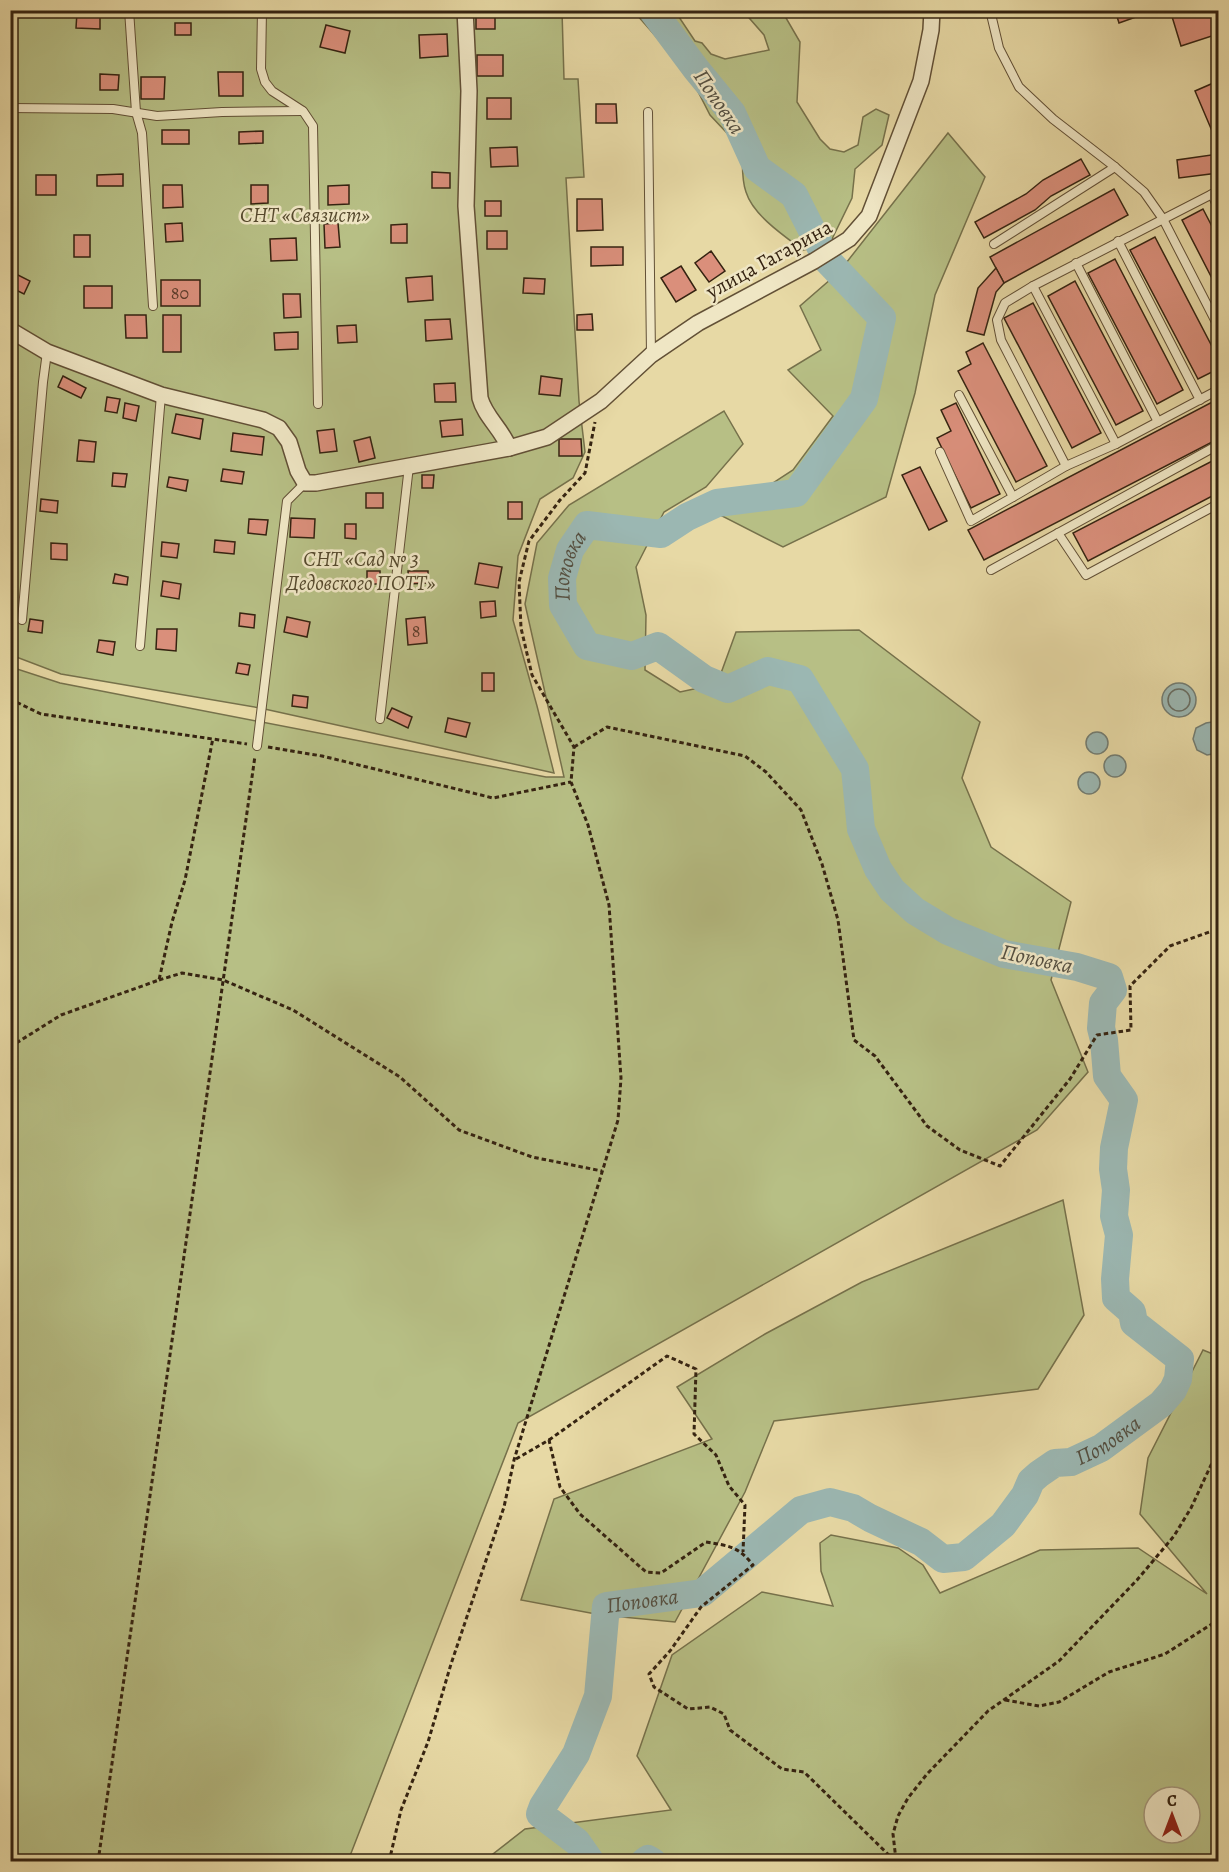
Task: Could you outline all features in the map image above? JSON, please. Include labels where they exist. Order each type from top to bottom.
[{"type":"street","points":[[465,10],[469,91],[466,206],[480,398],[483,408],[504,435],[509,448]]},
{"type":"street","name":"улица Гагарина","points":[[305,483],[316,483],[509,448],[548,437],[601,401],[651,356],[698,323],[814,261],[849,239],[869,216],[921,81],[932,30],[932,10]]},
{"type":"street","points":[[10,330],[47,352],[160,395],[263,420],[279,428],[289,442],[298,471],[305,483]]},
{"type":"lane","points":[[129,10],[136,112],[142,133],[153,306]]},
{"type":"lane","points":[[262,10],[261,69],[265,82],[272,91],[303,111],[313,126],[318,405]]},
{"type":"lane","points":[[990,10],[999,48],[1019,87],[1053,119],[1144,192],[1163,219],[1218,326]]},
{"type":"lane","points":[[10,108],[113,109],[157,116],[303,111]]},
{"type":"lane","points":[[648,112],[651,356]]},
{"type":"lane","points":[[994,244],[1115,167]]},
{"type":"lane","points":[[1066,466],[1001,340],[997,320],[1005,303],[1118,241],[1215,193],[1218,208]]},
{"type":"lane","points":[[1118,241],[1200,400]]},
{"type":"lane","points":[[1076,263],[1158,422]]},
{"type":"lane","points":[[1033,286],[1116,444]]},
{"type":"lane","points":[[22,620],[47,352]]},
{"type":"lane","points":[[940,452],[971,521],[1066,466],[1116,444],[1218,390]]},
{"type":"lane","points":[[140,646],[160,395]]},
{"type":"lane","points":[[959,395],[1013,497]]},
{"type":"lane","points":[[992,570],[1218,445]]},
{"type":"lane","points":[[380,719],[409,466]]},
{"type":"lane","points":[[257,746],[287,501],[305,483]]},
{"type":"lane","points":[[1058,533],[1086,575],[1218,504]]},
{"type":"path","points":[[389,1862],[401,1810],[428,1742],[451,1664],[504,1507],[514,1460],[618,1120],[621,1077],[609,905],[588,825],[571,782],[574,747],[532,675],[520,627],[519,582],[529,541],[560,500],[585,473],[601,401]]},
{"type":"path","points":[[10,699],[41,714],[322,756],[493,798],[571,782]]},
{"type":"path","points":[[574,747],[607,727],[745,756],[766,772],[801,810],[822,864],[838,920],[854,1040],[875,1056],[927,1126],[960,1150],[1000,1166],[1070,1079],[1096,1035],[1131,1030],[1130,986],[1170,946],[1218,929]]},
{"type":"path","points":[[159,980],[184,880],[213,738]]},
{"type":"path","points":[[98,1862],[257,746]]},
{"type":"path","points":[[10,1047],[61,1015],[159,980],[182,973],[223,980],[293,1010],[400,1077],[459,1130],[532,1157],[602,1171]]},
{"type":"path","points":[[514,1460],[549,1440],[667,1356],[696,1369],[694,1434],[716,1455],[729,1486],[745,1505],[743,1552]]},
{"type":"path","points":[[549,1440],[560,1487],[580,1514],[646,1572],[661,1573],[706,1542],[727,1545],[743,1552],[753,1565],[701,1607],[670,1651],[649,1674],[654,1687],[688,1709],[710,1707],[724,1714],[730,1730],[782,1769],[804,1772],[896,1862]]},
{"type":"path","points":[[896,1862],[893,1834],[898,1816],[908,1798],[927,1774],[980,1719],[1059,1660],[1137,1580],[1174,1536],[1191,1508],[1218,1450]]},
{"type":"path","points":[[1004,1700],[1039,1706],[1059,1702],[1109,1672],[1165,1654],[1218,1620]]},
{"type":"green space","points":[[10,11],[562,11],[564,79],[578,79],[584,177],[566,178],[579,401],[585,452],[573,478],[540,499],[518,556],[513,620],[554,773],[260,708],[61,674],[11,655]]},
{"type":"green space","points":[[635,11],[675,11],[695,41],[702,43],[711,54],[725,59],[769,50],[764,35],[743,11],[782,11],[800,42],[797,102],[820,139],[830,149],[844,152],[858,145],[863,117],[876,109],[889,115],[882,145],[855,169],[852,198],[832,239],[820,247],[803,250],[755,209],[744,187],[742,149],[710,115],[689,74]]},
{"type":"green space","points":[[948,133],[985,177],[935,295],[915,393],[886,497],[783,547],[722,516],[793,470],[833,416],[788,370],[821,350],[800,306],[839,272]]},
{"type":"green space","points":[[724,411],[743,444],[706,487],[664,512],[636,567],[646,615],[645,670],[680,692],[717,684],[736,632],[859,630],[980,722],[962,778],[991,847],[1071,902],[1051,980],[1088,1072],[1037,1130],[518,1423],[348,1861],[11,1862],[11,667],[60,683],[546,777],[564,777],[525,604],[537,543],[569,505]]},
{"type":"green space","points":[[1063,1200],[1084,1315],[1038,1389],[774,1421],[745,1492],[675,1622],[601,1615],[521,1600],[554,1499],[712,1439],[677,1387],[765,1334],[862,1282]]},
{"type":"green space","points":[[1203,1350],[1218,1356],[1218,1861],[484,1861],[525,1829],[671,1810],[637,1756],[672,1655],[762,1592],[833,1606],[821,1571],[820,1543],[831,1535],[898,1548],[923,1565],[940,1593],[1040,1550],[1138,1548],[1207,1594],[1140,1514],[1148,1458]]},
{"type":"water","points":[[1179,683],[1191,688],[1196,700],[1191,712],[1179,717],[1167,712],[1162,700],[1167,688]]},
{"type":"water","points":[[1212,722],[1218,725],[1218,753],[1207,755],[1197,750],[1193,739],[1196,728]]},
{"type":"water","points":[[1097,732],[1105,735],[1108,743],[1105,751],[1097,754],[1089,751],[1086,743],[1089,735]]},
{"type":"water","points":[[1115,755],[1123,758],[1126,766],[1123,774],[1115,777],[1107,774],[1104,766],[1107,758]]},
{"type":"water","points":[[1089,772],[1097,775],[1100,783],[1097,791],[1089,794],[1081,791],[1078,783],[1081,775]]},
{"type":"building","points":[[417,10],[443,10],[442,17],[417,16]]},
{"type":"building","points":[[476,10],[495,10],[495,29],[476,29]]},
{"type":"building","points":[[1115,10],[1153,10],[1153,11],[1119,23]]},
{"type":"building","points":[[1170,10],[1218,10],[1218,34],[1181,46]]},
{"type":"building","points":[[77,12],[100,12],[100,29],[76,28]]},
{"type":"building","points":[[175,23],[191,23],[191,35],[175,35]]},
{"type":"building","points":[[326,25],[350,31],[345,53],[320,47]]},
{"type":"building","points":[[447,34],[448,56],[420,58],[419,35]]},
{"type":"building","points":[[477,55],[503,55],[503,76],[477,76]]},
{"type":"building","points":[[218,72],[243,72],[243,96],[219,96]]},
{"type":"building","points":[[100,74],[119,75],[118,90],[100,90]]},
{"type":"building","points":[[141,77],[165,77],[164,99],[141,99]]},
{"type":"building","points":[[1218,81],[1218,145],[1195,91]]},
{"type":"building","points":[[487,98],[511,98],[511,119],[487,119]]},
{"type":"building","points":[[596,104],[616,104],[617,123],[596,123]]},
{"type":"building","points":[[162,130],[189,130],[189,144],[162,144]]},
{"type":"building","points":[[263,131],[263,143],[239,144],[239,132]]},
{"type":"building","points":[[517,147],[518,166],[491,167],[490,148]]},
{"type":"building","points":[[1218,154],[1218,173],[1179,178],[1177,160]]},
{"type":"building","points":[[1081,159],[1090,175],[1051,196],[1035,210],[984,238],[975,222],[1026,194],[1043,180]]},
{"type":"building","points":[[432,172],[450,173],[450,188],[432,188]]},
{"type":"building","points":[[123,174],[123,186],[97,186],[97,175]]},
{"type":"building","points":[[36,175],[56,175],[56,195],[36,195]]},
{"type":"building","points":[[163,185],[182,185],[183,207],[163,208]]},
{"type":"building","points":[[251,185],[268,185],[268,203],[251,204]]},
{"type":"building","points":[[349,185],[349,204],[328,205],[328,186]]},
{"type":"building","points":[[1114,189],[1128,215],[1004,283],[990,257]]},
{"type":"building","points":[[577,199],[602,199],[603,230],[577,231]]},
{"type":"building","points":[[485,201],[501,201],[501,216],[485,216]]},
{"type":"building","points":[[1203,209],[1218,238],[1218,290],[1182,220]]},
{"type":"building","points":[[182,223],[183,241],[166,242],[165,224]]},
{"type":"building","points":[[338,223],[340,247],[325,248],[324,224]]},
{"type":"building","points":[[407,224],[407,243],[391,243],[391,225]]},
{"type":"building","points":[[487,231],[507,231],[507,249],[487,249]]},
{"type":"building","points":[[74,235],[90,235],[90,257],[74,257]]},
{"type":"building","points":[[1155,237],[1218,358],[1218,369],[1198,379],[1130,250]]},
{"type":"building","points":[[296,238],[297,260],[271,261],[270,239]]},
{"type":"building","points":[[591,247],[623,247],[623,265],[591,266]]},
{"type":"building","points":[[711,251],[725,271],[709,282],[695,263]]},
{"type":"building","points":[[1115,259],[1183,390],[1157,404],[1088,273]]},
{"type":"building","points":[[681,266],[696,290],[676,302],[661,278]]},
{"type":"building","points":[[996,268],[1004,283],[996,292],[984,335],[967,331],[978,288]]},
{"type":"building","points":[[10,271],[30,281],[24,294],[10,287]]},
{"type":"building","points":[[432,276],[433,300],[408,302],[406,278]]},
{"type":"building","points":[[524,278],[545,279],[544,294],[523,293]]},
{"type":"building","points":[[161,280],[200,280],[200,306],[161,306]]},
{"type":"building","points":[[1075,281],[1143,411],[1116,425],[1048,296]]},
{"type":"building","points":[[84,286],[112,286],[112,308],[84,308]]},
{"type":"building","points":[[283,294],[300,294],[301,317],[284,318]]},
{"type":"building","points":[[1033,303],[1101,433],[1072,448],[1004,318]]},
{"type":"building","points":[[592,314],[593,330],[577,330],[577,315]]},
{"type":"building","points":[[125,315],[146,315],[147,338],[126,338]]},
{"type":"building","points":[[163,315],[181,315],[181,352],[163,352]]},
{"type":"building","points":[[450,319],[452,339],[426,341],[425,320]]},
{"type":"building","points":[[356,325],[357,342],[338,343],[337,326]]},
{"type":"building","points":[[298,332],[298,349],[275,350],[274,333]]},
{"type":"building","points":[[983,343],[1047,466],[1016,482],[958,371],[971,364],[966,352]]},
{"type":"building","points":[[63,376],[86,388],[81,398],[58,387]]},
{"type":"building","points":[[541,376],[562,379],[560,396],[539,394]]},
{"type":"building","points":[[455,383],[456,402],[435,402],[434,384]]},
{"type":"building","points":[[107,397],[120,399],[117,413],[105,411]]},
{"type":"building","points":[[1218,399],[1218,439],[984,560],[968,530]]},
{"type":"building","points":[[125,403],[139,406],[136,421],[123,418]]},
{"type":"building","points":[[956,403],[1000,494],[971,508],[937,438],[951,431],[941,410]]},
{"type":"building","points":[[176,414],[203,419],[200,439],[172,433]]},
{"type":"building","points":[[462,419],[463,435],[442,437],[440,421]]},
{"type":"building","points":[[334,429],[337,451],[320,453],[317,431]]},
{"type":"building","points":[[233,433],[264,437],[262,455],[231,451]]},
{"type":"building","points":[[370,437],[375,458],[359,462],[354,441]]},
{"type":"building","points":[[559,439],[581,439],[582,456],[559,456]]},
{"type":"building","points":[[79,440],[96,442],[94,462],[77,461]]},
{"type":"building","points":[[1218,458],[1218,493],[1088,561],[1073,533]]},
{"type":"building","points":[[920,467],[947,521],[929,530],[902,475]]},
{"type":"building","points":[[223,469],[244,472],[242,484],[221,481]]},
{"type":"building","points":[[113,473],[127,474],[125,487],[112,486]]},
{"type":"building","points":[[422,475],[434,475],[433,488],[422,488]]},
{"type":"building","points":[[169,477],[188,480],[186,491],[167,487]]},
{"type":"building","points":[[366,493],[383,493],[383,508],[366,508]]},
{"type":"building","points":[[41,499],[58,501],[57,513],[40,511]]},
{"type":"building","points":[[508,502],[522,502],[522,519],[508,519]]},
{"type":"building","points":[[291,518],[315,519],[314,538],[290,537]]},
{"type":"building","points":[[249,519],[268,520],[266,535],[248,533]]},
{"type":"building","points":[[345,524],[356,524],[356,539],[345,538]]},
{"type":"building","points":[[215,540],[235,542],[234,554],[214,552]]},
{"type":"building","points":[[162,542],[179,544],[177,558],[161,556]]},
{"type":"building","points":[[51,543],[67,544],[67,560],[51,559]]},
{"type":"building","points":[[479,563],[502,567],[498,588],[475,584]]},
{"type":"building","points":[[367,571],[380,571],[380,584],[367,584]]},
{"type":"building","points":[[408,571],[428,571],[428,583],[409,584]]},
{"type":"building","points":[[115,574],[128,577],[127,585],[113,583]]},
{"type":"building","points":[[163,581],[181,584],[179,599],[161,596]]},
{"type":"building","points":[[495,601],[496,616],[481,618],[480,602]]},
{"type":"building","points":[[240,613],[255,615],[254,628],[239,626]]},
{"type":"building","points":[[287,617],[310,622],[307,637],[284,632]]},
{"type":"building","points":[[425,617],[427,643],[408,645],[406,619]]},
{"type":"building","points":[[30,619],[43,621],[42,633],[28,631]]},
{"type":"building","points":[[157,629],[177,629],[176,651],[156,649]]},
{"type":"building","points":[[99,640],[115,642],[113,655],[97,652]]},
{"type":"building","points":[[238,663],[250,665],[248,675],[236,673]]},
{"type":"building","points":[[482,673],[494,673],[494,691],[482,691]]},
{"type":"building","points":[[293,695],[308,697],[307,708],[292,706]]},
{"type":"building","points":[[392,708],[412,717],[408,728],[387,718]]},
{"type":"building","points":[[448,718],[470,723],[466,737],[445,732]]},
{"type":"waterway","name":"Поповка","points":[[591,1862],[577,1842],[540,1814],[576,1754],[598,1696],[606,1606],[702,1593],[801,1510],[830,1502],[853,1508],[921,1542],[943,1559],[964,1557],[1003,1525],[1025,1495],[1031,1481],[1039,1474],[1055,1463],[1071,1462],[1101,1448],[1161,1404],[1173,1390],[1178,1379],[1180,1359],[1134,1323],[1132,1312],[1116,1298],[1115,1279],[1119,1235],[1114,1216],[1116,1190],[1113,1169],[1114,1148],[1124,1100],[1107,1076],[1101,1028],[1103,1003],[1113,990],[1109,977],[1077,967],[1004,954],[948,931],[915,911],[892,890],[878,869],[861,829],[855,769],[800,679],[768,671],[728,689],[704,679],[658,646],[632,656],[587,646],[563,605],[562,578],[570,550],[587,525],[661,534],[687,517],[717,503],[796,493],[864,399],[882,318],[827,260],[794,195],[757,168],[732,113],[652,10]]},
{"type":"waterway","points":[[644,1862],[648,1859],[653,1862]]},
{"type":"park label","name":"СНТ «Связист»","points":[[305,215]]},
{"type":"park label","name":"СНТ «Сад № 3 Дедовского ПОТТ»","points":[[361,571]]}]
